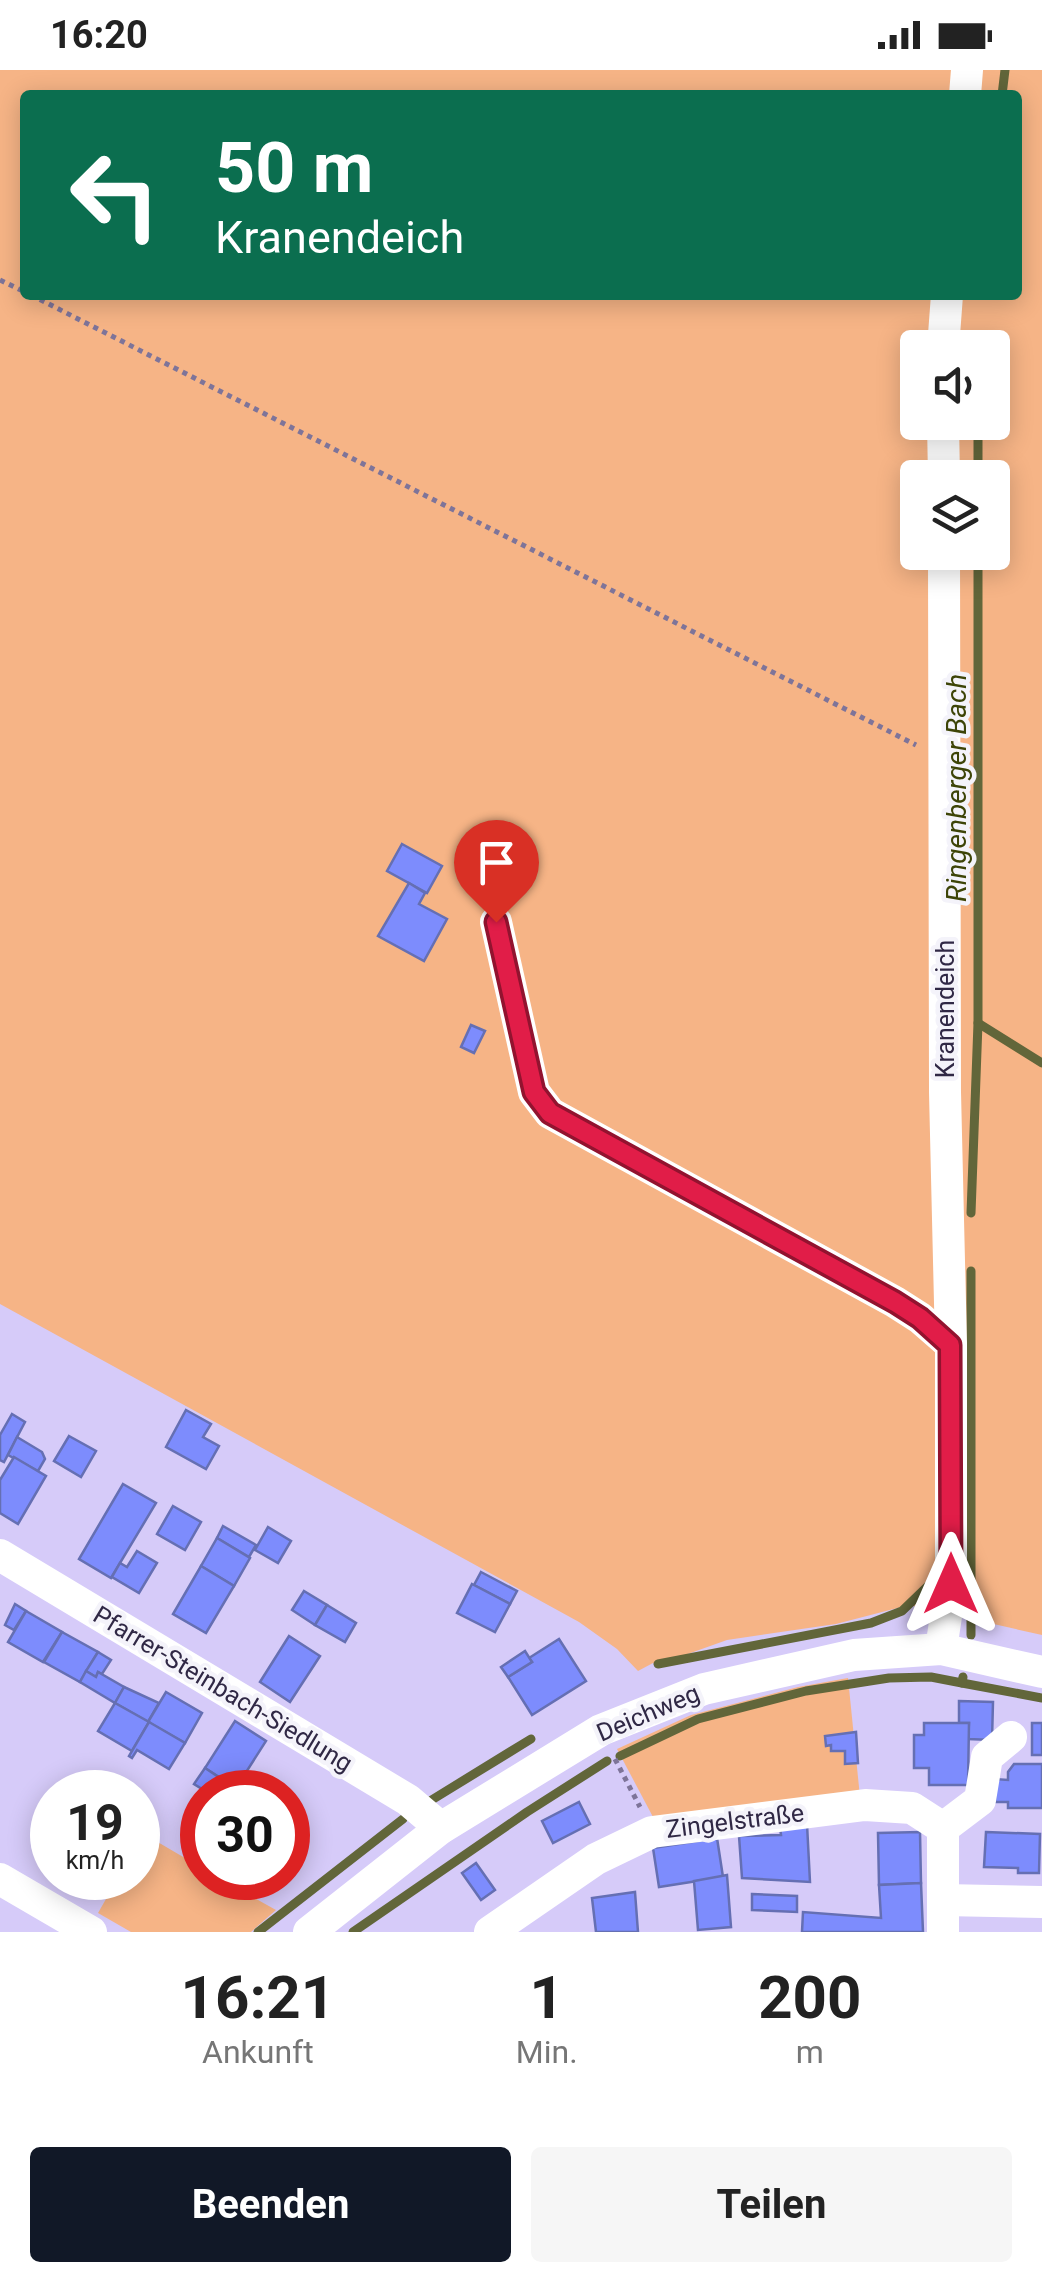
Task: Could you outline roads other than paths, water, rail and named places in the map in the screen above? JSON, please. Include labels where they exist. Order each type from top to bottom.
[{"type":"street","points":[[944,330],[947,300]]},
{"type":"street","name":"Kranendeich","points":[[941,1649],[951,1584],[944,570]]},
{"type":"street","points":[[496,922],[534,1092],[550,1113],[895,1302],[950,1345]]},
{"type":"street","name":"Pfarrer-Steinbach-Siedlung","points":[[0,1555],[408,1800],[441,1828]]},
{"type":"street","name":"Deichweg","points":[[309,1932],[441,1828],[601,1730],[704,1689],[854,1655],[941,1649],[1042,1672]]},
{"type":"street","points":[[1011,1737],[987,1757],[980,1800],[943,1828],[943,1916],[1042,1902]]},
{"type":"street","name":"Zingelstraße","points":[[490,1932],[596,1858],[652,1832],[865,1804],[912,1808],[943,1828]]},
{"type":"street","points":[[0,1880],[91,1932]]},
{"type":"waterway","points":[[1003,90],[1005,70]]},
{"type":"waterway","name":"Ringenberger Bach","points":[[978,440],[978,460]]},
{"type":"waterway","name":"Ringenberger Bach","points":[[971,1213],[978,1023],[978,570]]},
{"type":"waterway","name":"Ringenberger Bach","points":[[978,1023],[1042,1063]]},
{"type":"waterway","points":[[971,1271],[971,1635]]},
{"type":"waterway","points":[[658,1664],[871,1623],[902,1611],[930,1584]]},
{"type":"waterway","points":[[620,1756],[698,1719],[806,1691],[889,1678],[931,1677],[962,1683],[963,1677]]},
{"type":"waterway","points":[[962,1683],[1042,1698]]},
{"type":"waterway","points":[[430,1801],[531,1739]]},
{"type":"waterway","points":[[353,1932],[607,1761]]},
{"type":"waterway","points":[[258,1932],[403,1819]]}]
